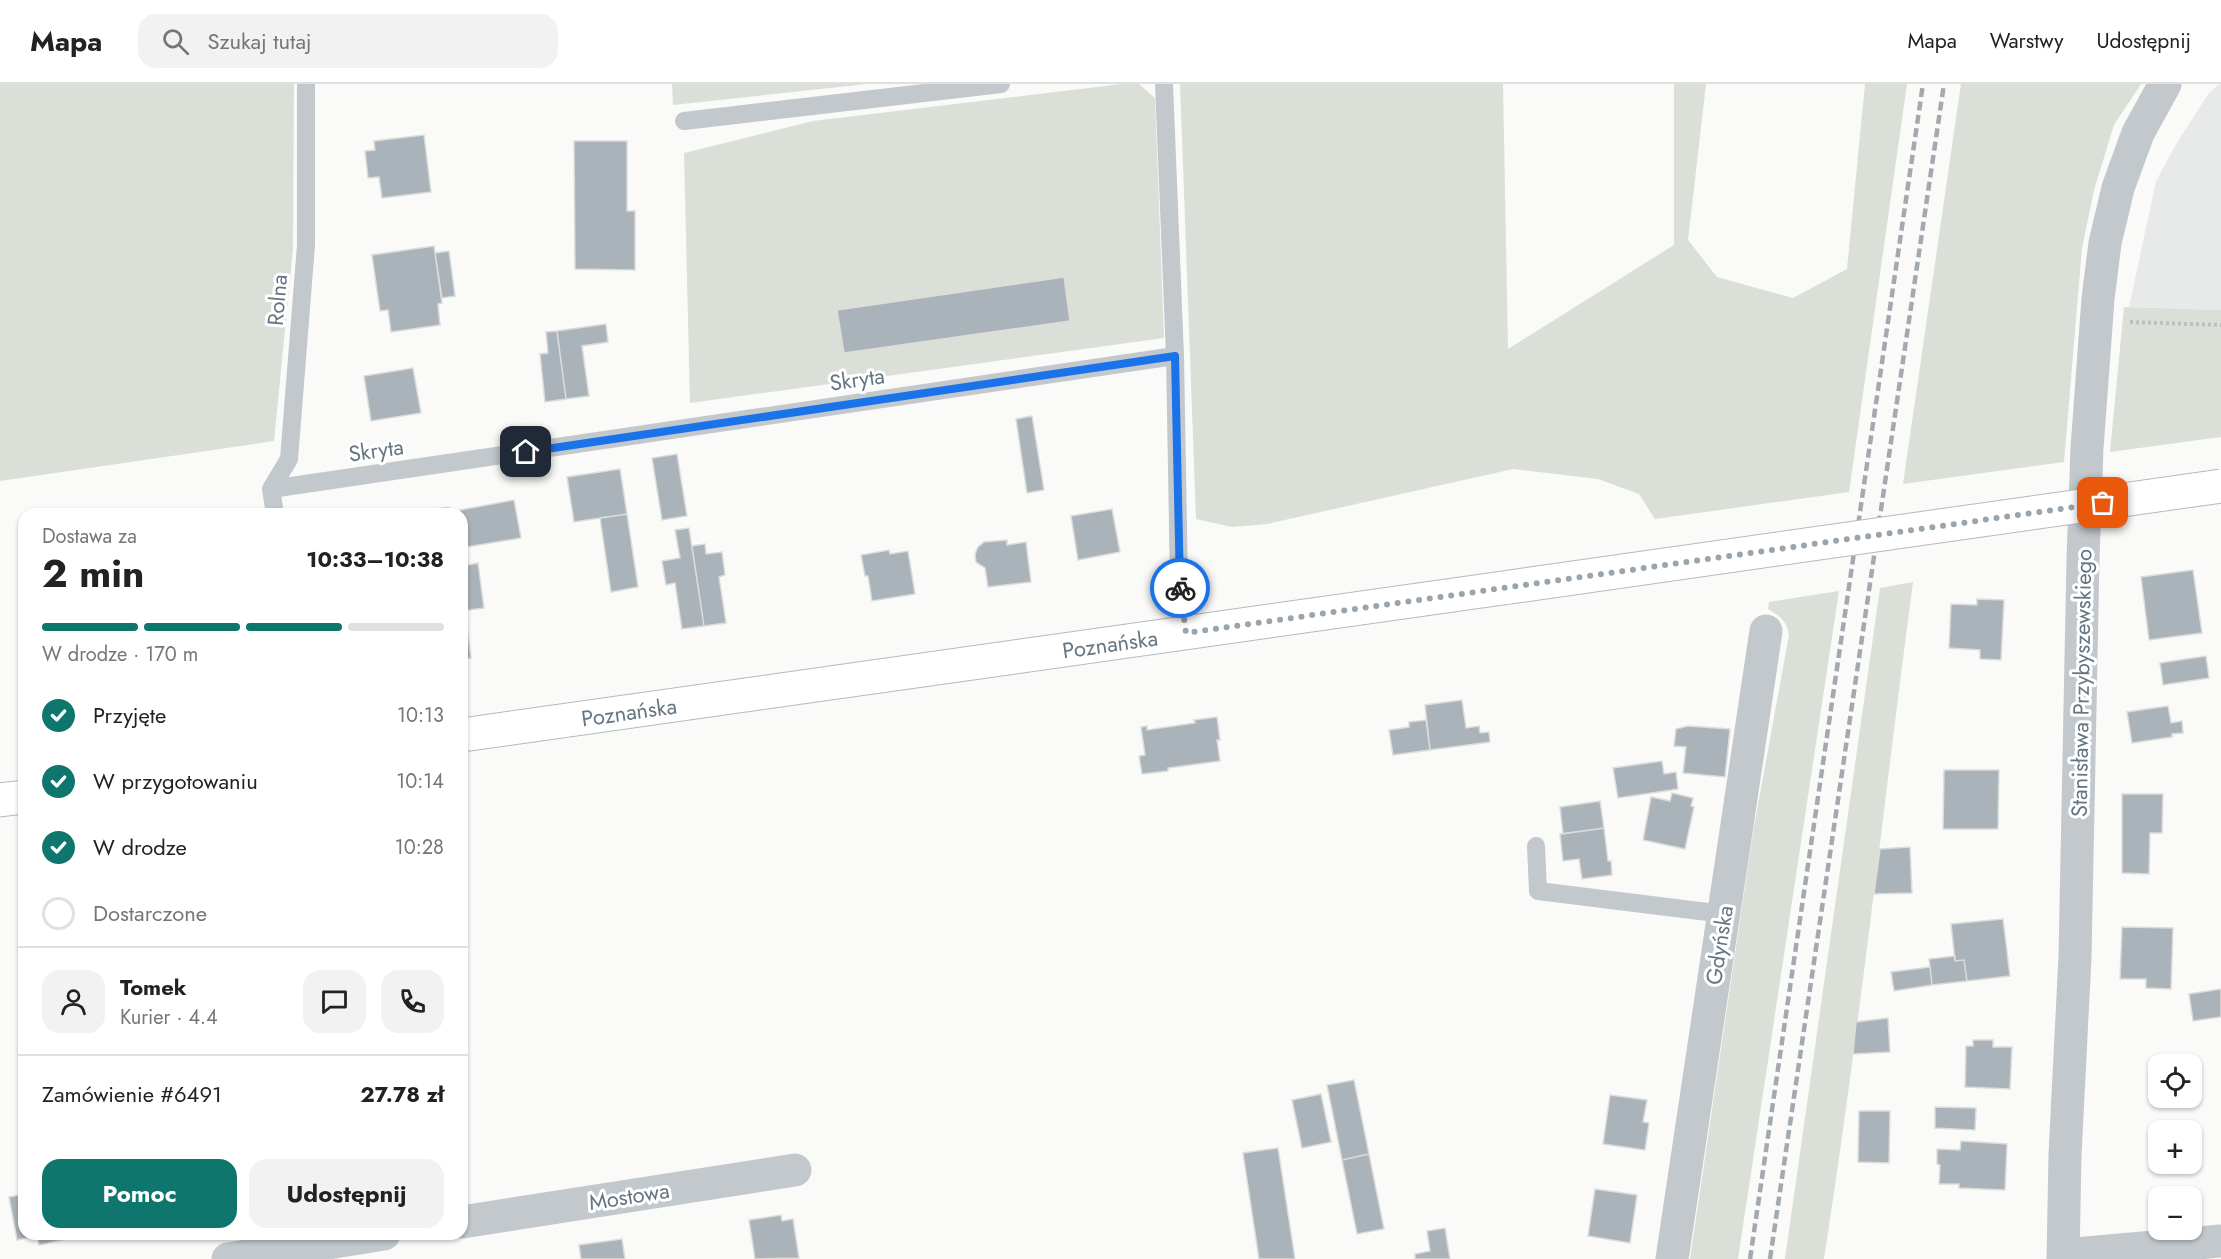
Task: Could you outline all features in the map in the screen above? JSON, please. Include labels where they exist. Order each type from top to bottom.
[{"type":"main road","name":"Poznańska","points":[[468,734],[2221,486]]},
{"type":"main road","points":[[0,800],[18,798]]},
{"type":"street","name":"Stanisława Przybyszewskiego","points":[[2063,1257],[2065,1155],[2075,957],[2087,448],[2098,299],[2105,243],[2118,188],[2138,133],[2165,84]]},
{"type":"street","name":"Gdyńska","points":[[1672,1259],[1766,632]]},
{"type":"street","name":"Mostowa","points":[[468,1221],[795,1170]]},
{"type":"street","points":[[228,1259],[347,1240]]},
{"type":"street","points":[[2063,1257],[2221,1241]]},
{"type":"lane","name":"Rolna","points":[[271,489],[289,459],[306,245],[306,84]]},
{"type":"lane","points":[[684,121],[1000,84]]},
{"type":"lane","points":[[1164,84],[1175,356],[1179,584],[1186,633]]},
{"type":"lane","name":"Skryta","points":[[271,489],[1175,356]]},
{"type":"lane","points":[[271,489],[274,508]]},
{"type":"lane","points":[[1536,846],[1539,891],[1724,914]]},
{"type":"path","points":[[2128,322],[2221,325]]},
{"type":"shaded area","points":[[0,84],[294,84],[293,248],[274,441],[0,481]]},
{"type":"shaded area","points":[[672,84],[867,84],[673,105]]},
{"type":"shaded area","points":[[1122,84],[1139,84],[1155,98],[1164,338],[690,403],[684,153],[813,121]]},
{"type":"shaded area","points":[[1180,84],[1503,84],[1508,349],[1674,245],[1674,84],[1706,84],[1688,240],[1717,277],[1793,298],[1847,269],[1865,84],[1907,84],[1849,492],[1655,519],[1639,494],[1598,479],[1513,469],[1267,524],[1232,527],[1196,519]]},
{"type":"shaded area","points":[[1961,84],[2141,84],[2114,125],[2094,190],[2082,248],[2064,462],[1903,484]]},
{"type":"shaded area","points":[[2221,84],[2221,310],[2129,307],[2156,181],[2209,93]]},
{"type":"shaded area","points":[[2124,307],[2221,310],[2221,437],[2110,452]]},
{"type":"shaded area","points":[[1913,582],[1860,1006],[1824,1259],[1785,1259],[1880,588]]},
{"type":"shaded area","points":[[1839,591],[1738,1259],[1690,1259],[1753,832],[1789,635],[1782,619],[1768,609],[1769,602]]},
{"type":"building","points":[[424,135],[431,192],[382,198],[379,177],[368,178],[365,151],[375,150],[374,141]]},
{"type":"building","points":[[574,141],[627,141],[627,211],[635,211],[635,270],[575,269]]},
{"type":"building","points":[[434,246],[442,303],[438,304],[440,325],[391,332],[388,310],[380,311],[372,255]]},
{"type":"building","points":[[449,251],[455,296],[442,298],[435,253]]},
{"type":"building","points":[[1064,277],[1070,321],[844,353],[837,310]]},
{"type":"building","points":[[606,324],[608,342],[582,346],[589,396],[566,399],[557,331]]},
{"type":"building","points":[[557,331],[566,399],[545,402],[540,354],[548,353],[546,332]]},
{"type":"building","points":[[413,368],[421,413],[371,421],[364,376]]},
{"type":"building","points":[[1032,416],[1044,490],[1027,493],[1016,419]]},
{"type":"building","points":[[677,454],[687,516],[662,520],[652,458]]},
{"type":"building","points":[[620,469],[627,514],[574,522],[567,477]]},
{"type":"building","points":[[514,500],[521,538],[468,547],[468,509]]},
{"type":"building","points":[[1112,509],[1120,552],[1078,560],[1071,516]]},
{"type":"building","points":[[627,514],[638,587],[611,592],[600,518]]},
{"type":"building","points":[[689,528],[704,626],[682,629],[675,583],[666,585],[662,561],[680,558],[675,530]]},
{"type":"building","points":[[1007,540],[1007,545],[1026,542],[1031,582],[988,587],[985,568],[976,562],[975,554],[984,542]]},
{"type":"building","points":[[705,544],[706,554],[722,552],[725,575],[719,577],[726,623],[704,626],[692,546]]},
{"type":"building","points":[[889,550],[890,554],[908,551],[915,594],[872,601],[868,576],[865,576],[861,555]]},
{"type":"building","points":[[478,563],[484,608],[468,610],[468,565]]},
{"type":"building","points":[[2193,570],[2202,633],[2149,640],[2141,577]]},
{"type":"building","points":[[1977,599],[2004,600],[2001,660],[1980,659],[1980,650],[1949,648],[1951,604],[1977,605]]},
{"type":"building","points":[[468,634],[471,658],[468,658]]},
{"type":"building","points":[[2206,656],[2209,678],[2163,685],[2160,663]]},
{"type":"building","points":[[1462,700],[1466,728],[1479,726],[1480,733],[1489,732],[1490,742],[1430,750],[1425,705]]},
{"type":"building","points":[[2168,706],[2171,723],[2182,721],[2183,733],[2172,734],[2172,737],[2132,743],[2127,712]]},
{"type":"building","points":[[1217,717],[1220,761],[1142,774],[1139,756],[1145,755],[1141,727],[1147,726],[1147,730],[1195,723],[1194,720]]},
{"type":"building","points":[[1426,720],[1430,750],[1393,755],[1389,730],[1409,727],[1409,722]]},
{"type":"building","points":[[1688,726],[1730,729],[1725,777],[1683,773],[1686,747],[1674,746],[1676,729]]},
{"type":"building","points":[[1662,761],[1664,774],[1676,772],[1678,789],[1618,798],[1613,768]]},
{"type":"building","points":[[1944,770],[1999,770],[1998,829],[1943,829]]},
{"type":"building","points":[[1672,793],[1693,798],[1691,806],[1694,807],[1685,849],[1643,840],[1651,797],[1670,801]]},
{"type":"building","points":[[2122,794],[2163,794],[2162,833],[2150,833],[2149,874],[2122,873]]},
{"type":"building","points":[[1600,801],[1604,828],[1563,834],[1560,807]]},
{"type":"building","points":[[1604,828],[1612,875],[1582,879],[1579,859],[1563,861],[1560,834]]},
{"type":"building","points":[[1910,847],[1912,893],[1874,894],[1880,849]]},
{"type":"building","points":[[2003,919],[2010,976],[1967,981],[1964,960],[1955,961],[1951,924]]},
{"type":"building","points":[[2122,927],[2173,928],[2171,989],[2146,988],[2146,979],[2120,979]]},
{"type":"building","points":[[1955,956],[1955,961],[1964,960],[1967,981],[1932,985],[1929,959]]},
{"type":"building","points":[[1930,967],[1932,985],[1894,991],[1891,972]]},
{"type":"building","points":[[2221,989],[2221,1017],[2193,1021],[2189,994]]},
{"type":"building","points":[[1888,1018],[1890,1052],[1853,1054],[1856,1022]]},
{"type":"building","points":[[1973,1040],[1993,1040],[1993,1047],[2012,1047],[2010,1089],[1965,1087],[1966,1046],[1973,1046]]},
{"type":"building","points":[[1354,1080],[1369,1154],[1342,1160],[1327,1085]]},
{"type":"building","points":[[1321,1094],[1331,1142],[1302,1148],[1292,1100]]},
{"type":"building","points":[[1610,1095],[1647,1100],[1643,1122],[1649,1123],[1645,1150],[1603,1144]]},
{"type":"building","points":[[1935,1107],[1976,1108],[1975,1130],[1935,1128]]},
{"type":"building","points":[[1859,1111],[1890,1111],[1889,1163],[1858,1162]]},
{"type":"building","points":[[1961,1141],[2007,1144],[2005,1190],[1959,1188],[1959,1184],[1939,1184],[1940,1165],[1937,1164],[1937,1149],[1960,1150]]},
{"type":"building","points":[[1278,1148],[1295,1259],[1259,1259],[1243,1153]]},
{"type":"building","points":[[1369,1154],[1384,1229],[1357,1234],[1342,1160]]},
{"type":"building","points":[[1595,1189],[1637,1195],[1630,1243],[1588,1236]]},
{"type":"building","points":[[18,1195],[17,1240],[9,1197]]},
{"type":"building","points":[[781,1215],[782,1221],[793,1219],[799,1258],[755,1259],[749,1220]]},
{"type":"building","points":[[1445,1228],[1450,1259],[1415,1259],[1415,1254],[1430,1251],[1427,1231]]},
{"type":"building","points":[[622,1239],[625,1259],[581,1259],[579,1245]]},
{"type":"building","points":[[38,1240],[62,1240],[39,1245]]},
{"type":"railway","points":[[1750,1259],[1923,84]]},
{"type":"railway","points":[[1770,1259],[1944,84]]},
{"type":"way so far","points":[[1180,588],[1186,633],[2103,503]]},
{"type":"route","points":[[526,452],[1175,356],[1180,588]]}]
